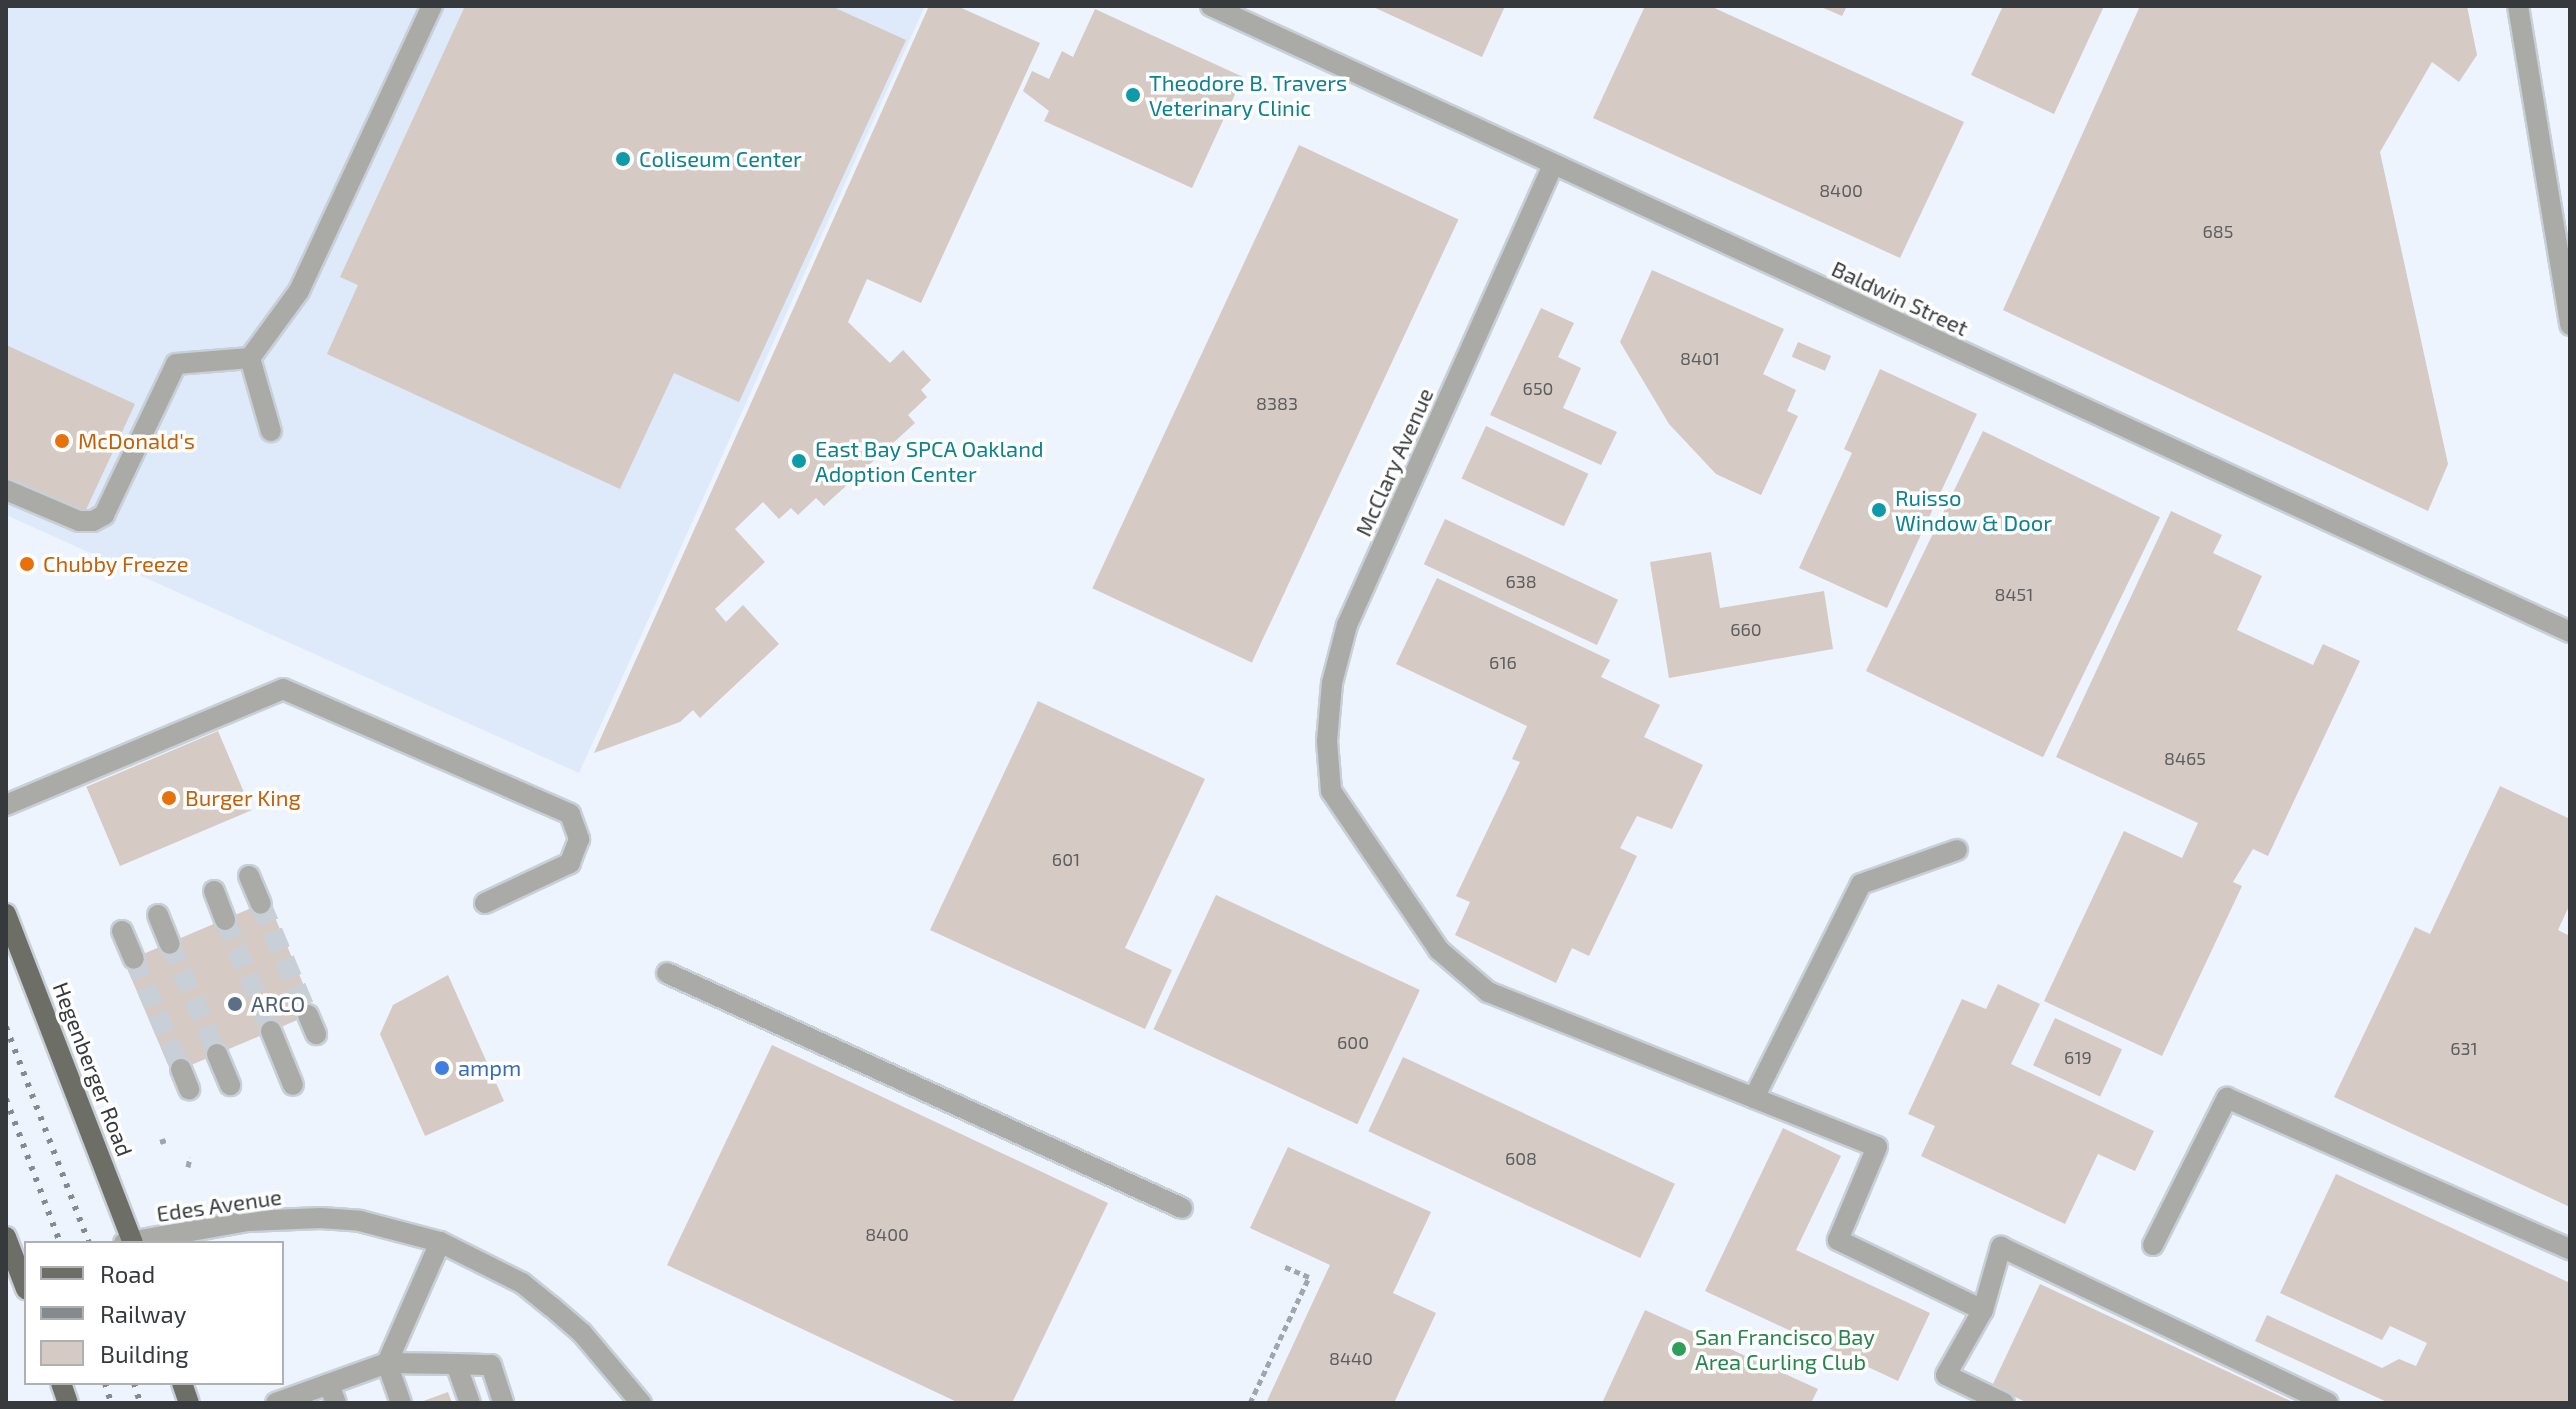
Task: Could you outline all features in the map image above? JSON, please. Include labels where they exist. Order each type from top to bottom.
[{"type":"main road","name":"Hegenberger Road","points":[[6,914],[130,1241]]},
{"type":"main road","points":[[6,1237],[17,1267]]},
{"type":"street","points":[[6,490],[79,521],[104,515],[176,364],[250,358],[299,291],[432,6]]},
{"type":"street","name":"Baldwin Street","points":[[1211,6],[2570,632]]},
{"type":"street","points":[[2518,6],[2570,325]]},
{"type":"street","name":"McClary Avenue","points":[[1553,165],[1347,625],[1332,683],[1327,741],[1331,791],[1439,950],[1488,992],[1754,1098]]},
{"type":"street","points":[[250,358],[271,431]]},
{"type":"street","points":[[6,805],[283,689],[570,814],[579,839],[570,863],[485,903]]},
{"type":"street","points":[[1957,850],[1861,884],[1754,1098],[1877,1147],[1838,1240],[1983,1310]]},
{"type":"street","points":[[249,876],[261,904]]},
{"type":"street","points":[[214,891],[225,920]]},
{"type":"street","points":[[158,915],[170,944]]},
{"type":"street","points":[[122,931],[134,959]]},
{"type":"street","points":[[667,973],[1182,1208]]},
{"type":"street","points":[[308,1015],[316,1034]]},
{"type":"street","points":[[271,1031],[293,1085]]},
{"type":"street","points":[[217,1054],[230,1085]]},
{"type":"street","points":[[181,1069],[189,1089]]},
{"type":"street","points":[[2153,1245],[2227,1098],[2570,1249]]},
{"type":"street","name":"Edes Avenue","points":[[136,1241],[248,1221],[321,1218],[360,1221],[440,1242],[532,1291],[582,1333],[641,1403]]},
{"type":"street","points":[[401,1403],[387,1363],[440,1242]]},
{"type":"street","points":[[2004,1403],[1946,1375],[1983,1310],[2001,1247],[2328,1403]]},
{"type":"street","points":[[276,1403],[333,1393],[387,1363],[491,1365],[503,1403]]},
{"type":"street","points":[[456,1364],[470,1403]]},
{"type":"path","points":[[160,1142],[169,1139]]},
{"type":"path","points":[[188,1167],[190,1157]]},
{"type":"path","points":[[1250,1403],[1309,1277],[1285,1267]]},
{"type":"shaded area","name":"Coliseum Center","points":[[6,6],[925,6],[579,773],[6,515]]},
{"type":"building","name":"Coliseum Center","points":[[465,6],[831,6],[906,40],[739,402],[674,373],[620,489],[327,354],[358,285],[340,277]]},
{"type":"building","points":[[929,6],[957,6],[1040,43],[921,303],[867,279],[848,322],[890,363],[903,350],[931,380],[921,390],[927,397],[908,415],[915,423],[824,506],[816,498],[798,515],[791,508],[779,519],[763,502],[735,529],[765,562],[715,609],[726,622],[743,605],[779,644],[700,718],[693,710],[680,722],[594,753]]},
{"type":"building","points":[[1371,6],[1505,6],[1482,57]]},
{"type":"building","points":[[1645,6],[1710,6],[1964,122],[1900,258],[1593,118]]},
{"type":"building","points":[[1819,6],[1847,6],[1842,16]]},
{"type":"building","points":[[2003,6],[2104,6],[2054,114],[1971,75]]},
{"type":"building","points":[[2140,6],[2467,6],[2477,55],[2459,82],[2432,62],[2380,152],[2448,464],[2428,511],[2003,310]]},
{"type":"building","name":"Theodore B. Travers Veterinary Clinic","points":[[1095,9],[1243,77],[1192,188],[1044,121],[1049,111],[1023,91],[1032,71],[1049,79],[1062,51],[1073,57]]},
{"type":"building","points":[[1299,145],[1459,219],[1252,663],[1092,588]]},
{"type":"building","points":[[1652,270],[1784,329],[1763,374],[1796,390],[1787,411],[1798,416],[1761,495],[1716,474],[1669,424],[1620,342]]},
{"type":"building","points":[[1541,308],[1574,323],[1558,357],[1581,368],[1563,408],[1617,432],[1601,465],[1490,415]]},
{"type":"building","points":[[1798,342],[1831,356],[1825,371],[1792,357]]},
{"type":"building","name":"McDonald's","points":[[6,345],[135,404],[84,514],[6,479]]},
{"type":"building","name":"Ruisso Window & Door","points":[[1880,369],[1977,414],[1887,608],[1799,568],[1852,453],[1844,449]]},
{"type":"building","points":[[1486,426],[1588,474],[1564,526],[1461,479]]},
{"type":"building","points":[[1983,431],[2160,517],[2043,757],[1866,671]]},
{"type":"building","points":[[2171,511],[2222,535],[2213,553],[2262,576],[2237,630],[2313,665],[2323,644],[2360,661],[2268,856],[2253,849],[2233,882],[2242,886],[2162,1056],[2044,1001],[2124,831],[2182,858],[2198,823],[2056,757]]},
{"type":"building","points":[[1445,519],[1618,600],[1597,645],[1424,564]]},
{"type":"building","points":[[1711,552],[1720,608],[1824,591],[1833,649],[1669,678],[1650,562]]},
{"type":"building","points":[[1437,578],[1610,660],[1601,677],[1660,705],[1644,737],[1703,765],[1672,829],[1637,816],[1620,848],[1637,856],[1589,956],[1572,948],[1556,983],[1455,935],[1470,902],[1456,896],[1520,762],[1512,759],[1527,726],[1396,664]]},
{"type":"building","points":[[1038,701],[1205,779],[1125,948],[1172,970],[1145,1029],[930,930]]},
{"type":"building","name":"Burger King","points":[[218,731],[252,810],[120,866],[86,787]]},
{"type":"building","points":[[2500,786],[2570,819],[2570,904],[2558,930],[2570,936],[2570,1207],[2334,1097],[2415,927],[2430,934]]},
{"type":"building","points":[[1216,895],[1420,990],[1357,1124],[1153,1029]]},
{"type":"building","points":[[268,901],[315,1012],[172,1073],[124,962]]},
{"type":"building","name":"ampm","points":[[448,975],[504,1101],[425,1136],[380,1034],[393,1005]]},
{"type":"building","points":[[1998,984],[2040,1004],[2011,1064],[2154,1131],[2135,1171],[2098,1154],[2065,1224],[1921,1156],[1935,1126],[1908,1114],[1962,999],[1986,1009]]},
{"type":"building","points":[[2055,1018],[2122,1049],[2100,1096],[2033,1065]]},
{"type":"building","points":[[772,1045],[1108,1203],[1012,1403],[959,1403],[667,1265]]},
{"type":"building","points":[[1403,1057],[1675,1184],[1640,1258],[1368,1131]]},
{"type":"building","points":[[1783,1128],[1841,1156],[1796,1250],[1930,1313],[1898,1381],[1705,1291]]},
{"type":"building","points":[[1288,1147],[1431,1212],[1393,1293],[1436,1313],[1394,1403],[1266,1403],[1330,1265],[1250,1228]]},
{"type":"building","points":[[2336,1174],[2570,1283],[2570,1403],[2389,1403],[2255,1341],[2267,1315],[2382,1368],[2399,1359],[2416,1366],[2427,1343],[2390,1326],[2382,1340],[2280,1293]]},
{"type":"building","points":[[2040,1284],[2295,1403],[2028,1403],[1992,1386]]},
{"type":"building","name":"San Francisco Bay Area Curling Club","points":[[1645,1310],[1818,1389],[1811,1403],[1602,1403]]},
{"type":"building","points":[[448,1392],[452,1403],[418,1403]]},
{"type":"tunnel","points":[[261,904],[308,1015]]},
{"type":"tunnel","points":[[225,920],[271,1031]]},
{"type":"tunnel","points":[[170,944],[217,1054]]},
{"type":"tunnel","points":[[134,959],[181,1069]]},
{"type":"railway","points":[[6,1027],[88,1241]]},
{"type":"railway","points":[[6,1099],[59,1241]]},
{"type":"railway","points":[[106,1385],[111,1403]]},
{"type":"railway","points":[[135,1385],[140,1403]]},
{"type":"place","name":"Theodore B. Travers Veterinary Clinic","points":[[1133,95]]},
{"type":"place","name":"Coliseum Center","points":[[623,159]]},
{"type":"place","name":"McDonald's","points":[[62,441]]},
{"type":"place","name":"East Bay SPCA Oakland Adoption Center","points":[[799,461]]},
{"type":"place","name":"Ruisso Window & Door","points":[[1879,510]]},
{"type":"place","name":"Chubby Freeze","points":[[27,564]]},
{"type":"place","name":"Burger King","points":[[169,798]]},
{"type":"place","name":"ARCO","points":[[235,1004]]},
{"type":"place","name":"ampm","points":[[442,1068]]},
{"type":"place","name":"San Francisco Bay Area Curling Club","points":[[1679,1349]]}]
